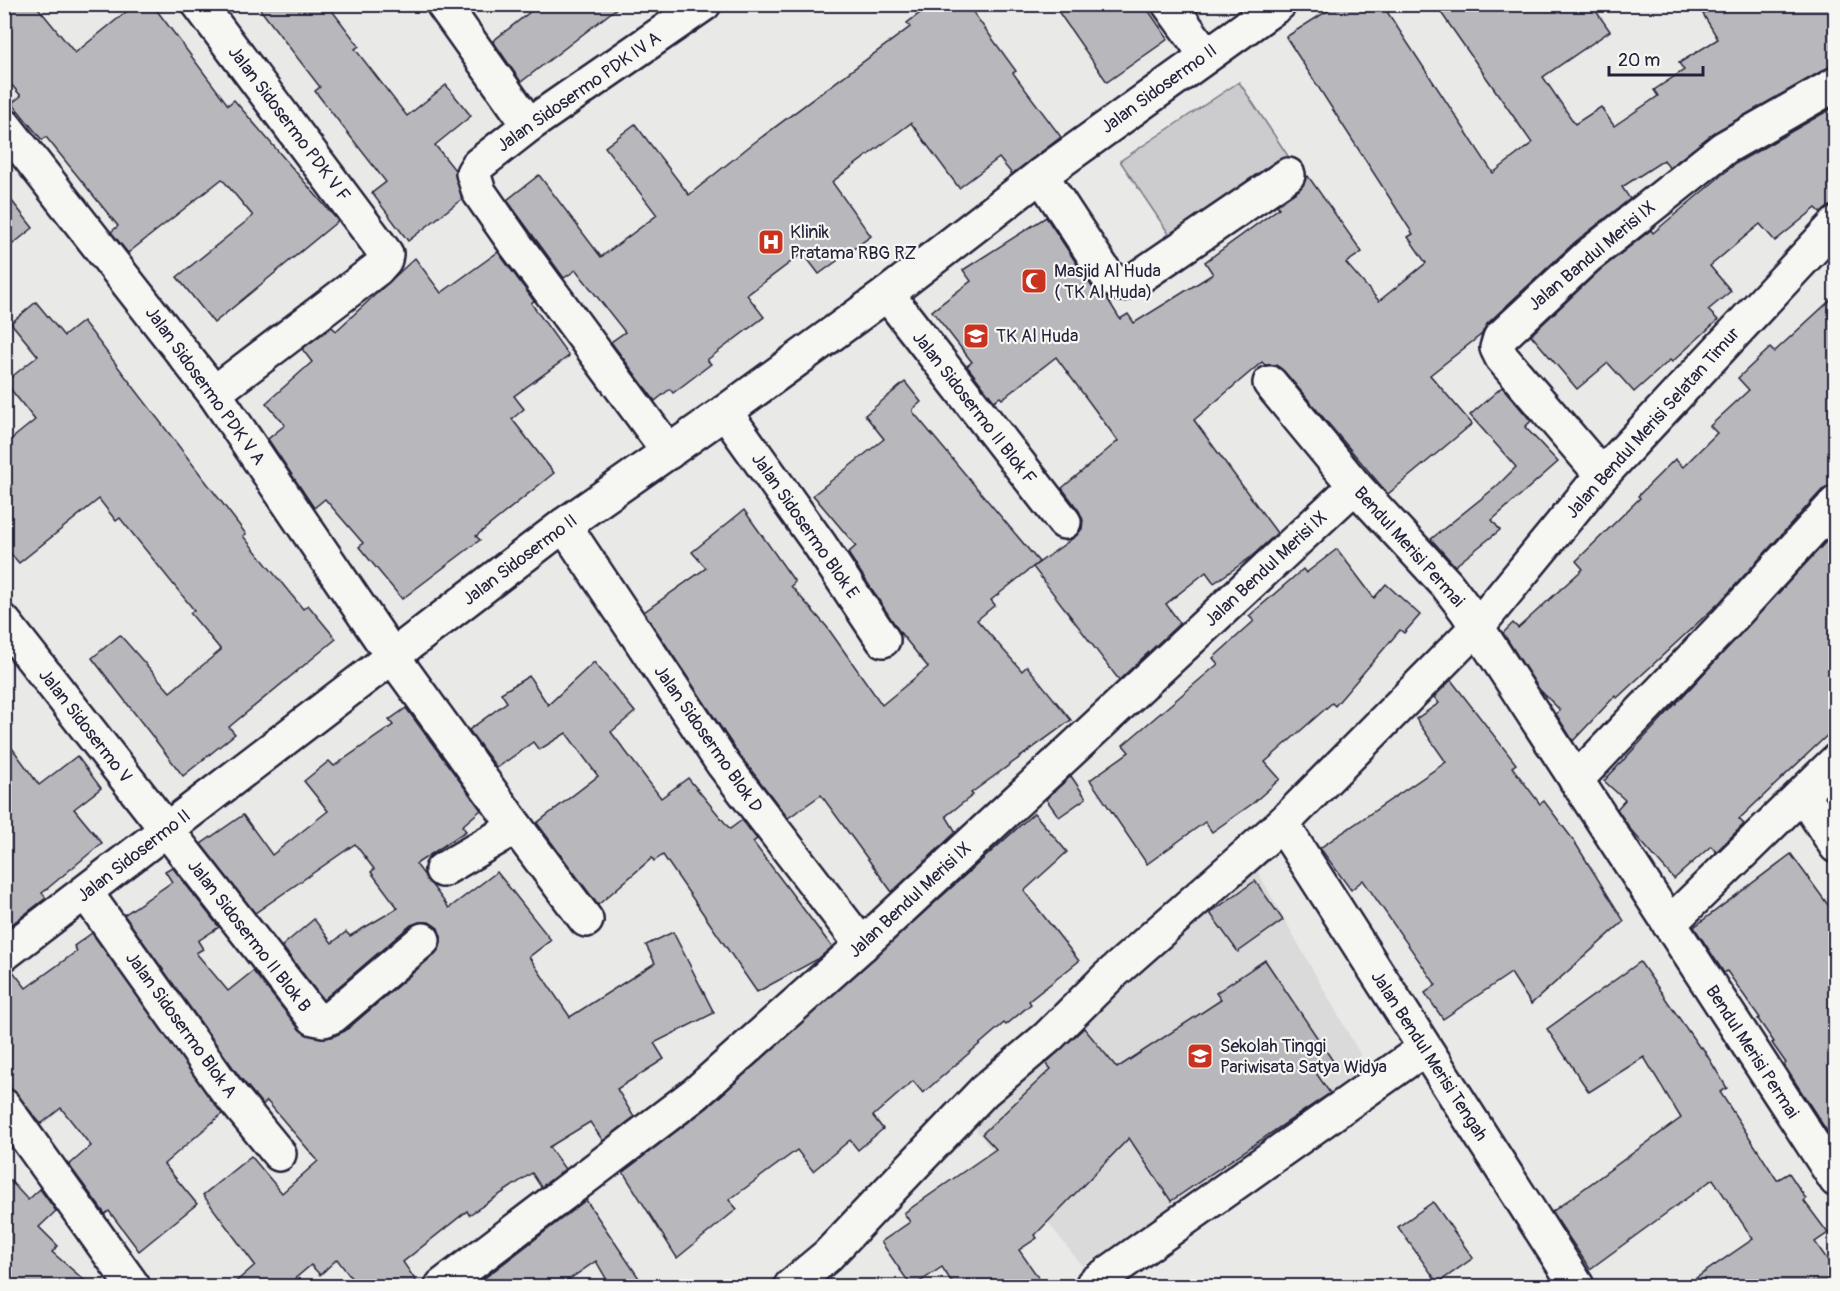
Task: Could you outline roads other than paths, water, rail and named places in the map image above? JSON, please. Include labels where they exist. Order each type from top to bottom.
[{"type":"street","name":"Jalan Sidosermo PDK V F","points":[[199,4],[380,243],[386,257],[377,269],[214,393]]},
{"type":"street","points":[[442,4],[529,125]]},
{"type":"street","name":"Jalan Sidosermo PDK IV A","points":[[669,452],[479,192],[474,170],[529,125],[704,4]]},
{"type":"street","points":[[1169,4],[1206,55]]},
{"type":"street","name":"Jalan Sidosermo II","points":[[4,954],[564,525],[887,294],[1041,174],[1279,4]]},
{"type":"street","name":"Jalan Bandul Merisi IX","points":[[1602,475],[1502,358],[1497,348],[1500,338],[1588,256],[1724,148],[1836,84]]},
{"type":"street","name":"Jalan Sidosermo PDK V A","points":[[4,124],[214,393],[393,657],[586,920]]},
{"type":"street","points":[[1041,174],[1108,277],[1121,284],[1136,279],[1288,175]]},
{"type":"street","name":"Jalan Bendul Merisi Selatan Timur","points":[[791,1287],[827,1256],[984,1091],[1048,1037],[1107,978],[1282,824],[1462,606],[1602,475],[1836,224]]},
{"type":"street","name":"Jalan Sidosermo II Blok F","points":[[887,294],[1064,522]]},
{"type":"street","name":"Bendul Merisi Permai","points":[[1270,383],[1355,486],[1462,606],[1836,1180]]},
{"type":"street","name":"Jalan Sidosermo Blok E","points":[[725,412],[820,545],[883,640]]},
{"type":"street","name":"Jalan Bendul Merisi IX","points":[[442,1287],[695,1094],[862,945],[1355,486]]},
{"type":"street","points":[[1576,780],[1728,621],[1836,503]]},
{"type":"street","name":"Jalan Sidosermo Blok D","points":[[564,525],[723,764],[862,945]]},
{"type":"street","name":"Jalan Sidosermo V","points":[[4,622],[166,830]]},
{"type":"street","points":[[1670,924],[1836,762]]},
{"type":"street","points":[[1803,795],[1836,846]]},
{"type":"street","name":"Jalan Bendul Merisi Tengah","points":[[1282,824],[1577,1287]]},
{"type":"street","points":[[442,870],[516,827]]},
{"type":"street","name":"Jalan Sidosermo II Blok B","points":[[166,830],[314,1018],[324,1020],[333,1016],[423,940]]},
{"type":"street","name":"Jalan Sidosermo Blok A","points":[[86,893],[224,1087],[279,1154]]},
{"type":"street","points":[[1094,1285],[1424,1049]]},
{"type":"street","points":[[4,1106],[133,1287]]},
{"type":"place","name":"Klinik Pratama RBG RZ","points":[[771,242]]},
{"type":"place","name":"Masjid Al Huda ( TK Al Huda)","points":[[1034,281]]},
{"type":"place","name":"TK Al Huda","points":[[976,336]]},
{"type":"place","name":"Sekolah Tinggi Pariwisata Satya Widya","points":[[1200,1056]]}]
